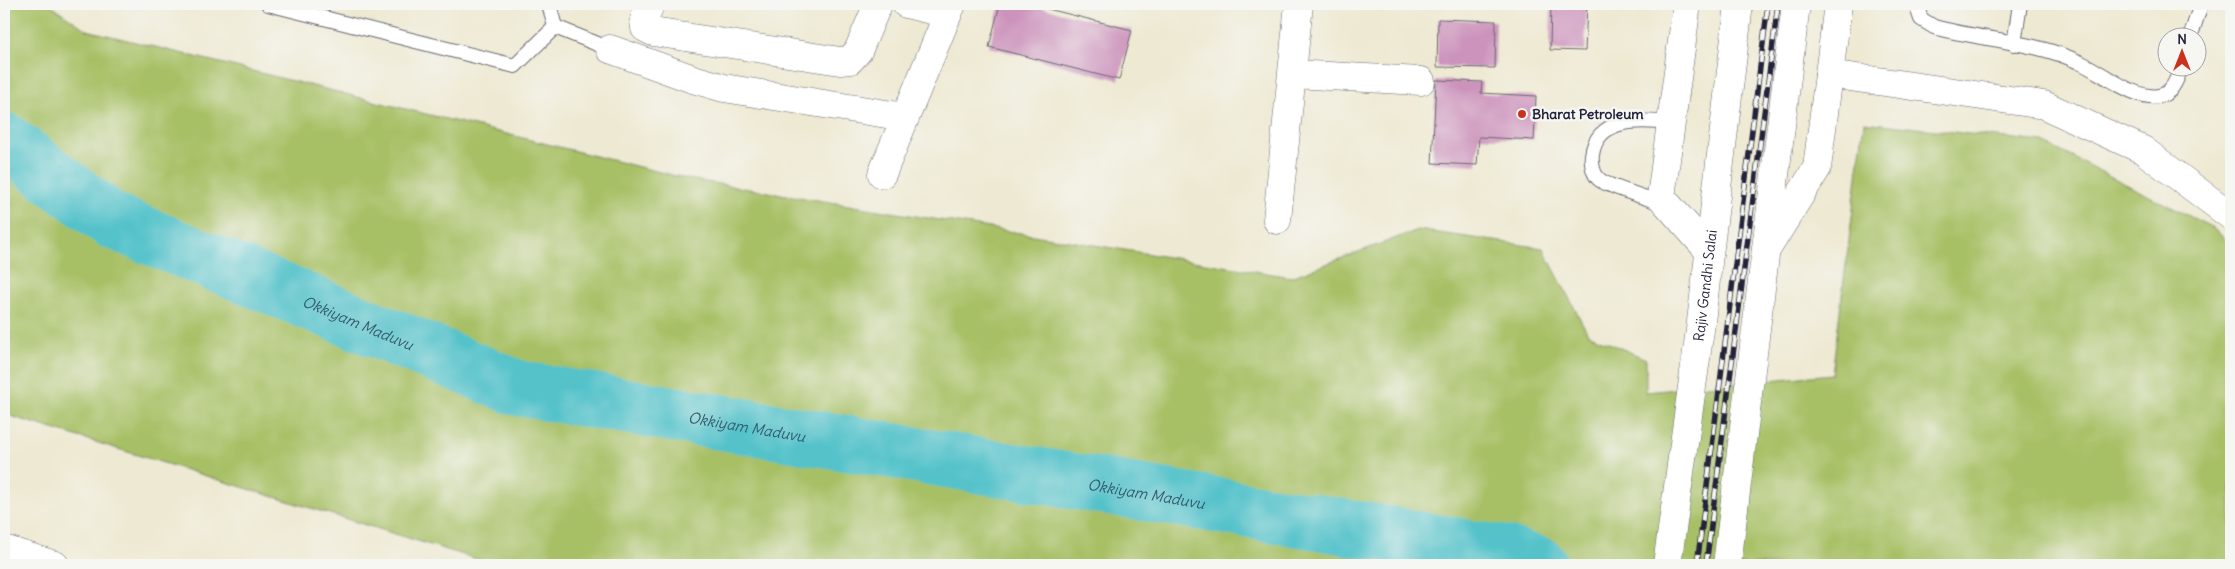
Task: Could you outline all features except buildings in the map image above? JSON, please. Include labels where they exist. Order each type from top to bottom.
[{"type":"street","points":[[650,4],[644,21],[645,28],[653,32],[840,61],[850,60],[858,51],[878,4]]},
{"type":"street","points":[[882,174],[949,9],[906,4]]},
{"type":"street","points":[[1277,220],[1299,4]]},
{"type":"street","points":[[1687,4],[1661,196],[1709,251]]},
{"type":"street","name":"Rajiv Gandhi Salai","points":[[1667,565],[1700,330],[1739,4]]},
{"type":"street","points":[[1727,565],[1755,350],[1796,4]]},
{"type":"street","points":[[1766,250],[1816,168],[1838,4]]},
{"type":"street","points":[[610,49],[693,79],[724,88],[905,117]]},
{"type":"street","points":[[1292,74],[1421,82]]},
{"type":"street","points":[[1829,74],[2044,105],[2143,150],[2231,216]]},
{"type":"street","points":[[4,549],[55,565]]},
{"type":"lane","points":[[268,4],[515,66],[556,27]]},
{"type":"lane","points":[[550,4],[556,27]]},
{"type":"lane","points":[[1916,4],[1921,20],[1934,27],[2043,50],[2078,62],[2141,96],[2160,96],[2174,87],[2177,78]]},
{"type":"lane","points":[[2014,44],[2020,4]]},
{"type":"lane","points":[[2193,28],[2201,4]]},
{"type":"lane","points":[[556,27],[610,49]]},
{"type":"lane","points":[[1668,205],[1600,180],[1593,168],[1592,155],[1596,141],[1605,130],[1625,122],[1670,123]]},
{"type":"green space","points":[[4,4],[49,4],[87,30],[688,179],[1291,277],[1418,230],[1543,248],[1588,334],[1646,359],[1646,392],[1832,374],[1864,122],[2042,142],[2215,229],[2231,246],[2231,565],[496,565],[4,414]]},
{"type":"waterway","name":"Okkiyam Maduvu","points":[[4,140],[112,221],[517,388],[1502,553],[1540,565]]},
{"type":"railway","points":[[1697,565],[1768,4]]},
{"type":"railway","points":[[1706,565],[1778,4]]},
{"type":"place","name":"Bharat Petroleum","points":[[1522,114]]}]
